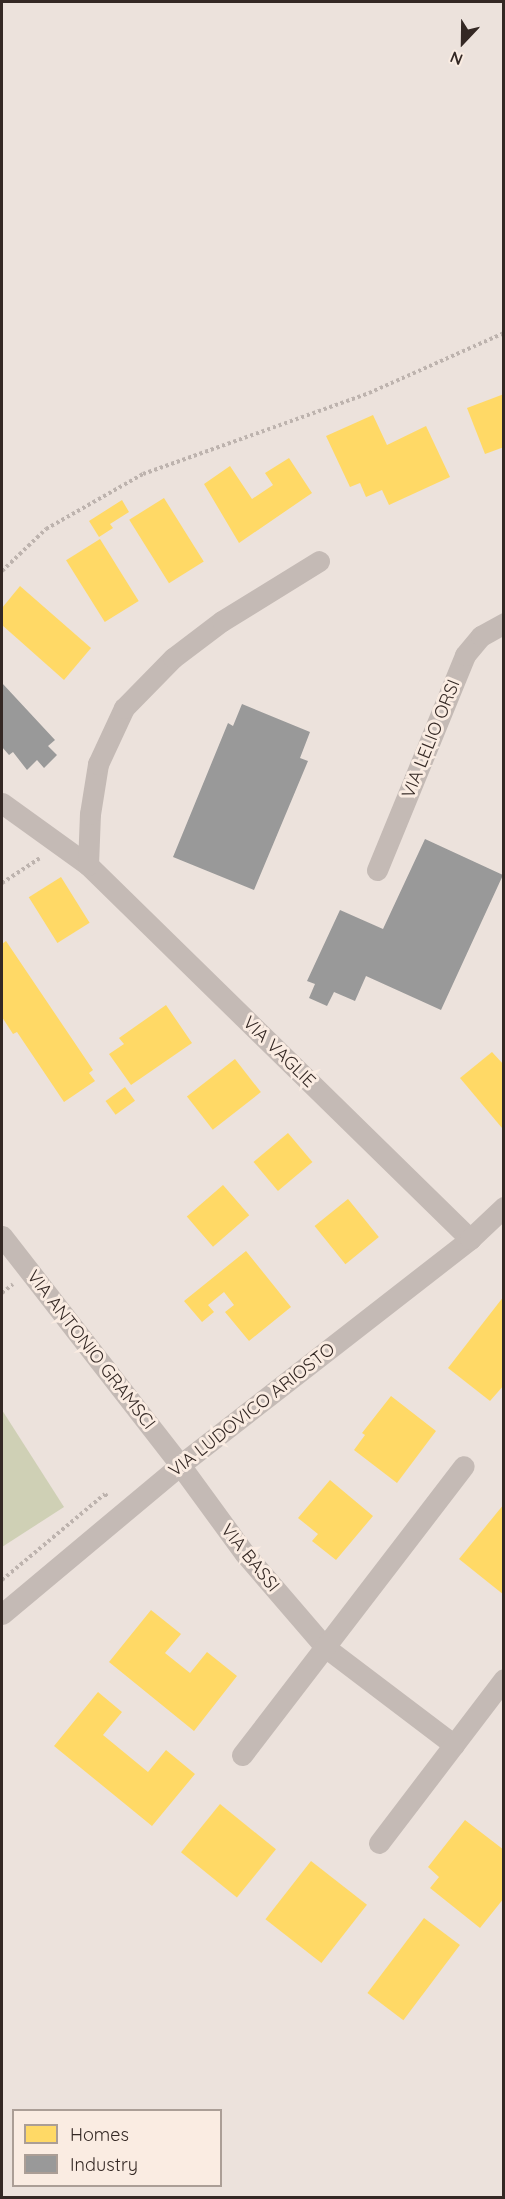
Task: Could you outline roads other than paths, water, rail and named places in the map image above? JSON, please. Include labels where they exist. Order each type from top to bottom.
[{"type":"street","points":[[88,866],[90,814],[98,764],[124,708],[173,658],[222,621],[319,561]]},
{"type":"street","name":"VIA LELIO ORSI","points":[[377,870],[465,655],[481,636],[504,623]]},
{"type":"street","name":"VIA VAGLIE","points":[[2,803],[88,866],[470,1239]]},
{"type":"street","name":"VIA LUDOVICO ARIOSTO","points":[[2,1614],[180,1465],[470,1239],[504,1207]]},
{"type":"street","name":"VIA ANTONIO GRAMSCI","points":[[2,1236],[180,1465]]},
{"type":"street","name":"VIA BASSI","points":[[180,1465],[245,1554],[325,1647],[454,1744]]},
{"type":"street","points":[[242,1755],[464,1466]]},
{"type":"street","points":[[379,1844],[504,1679]]}]
